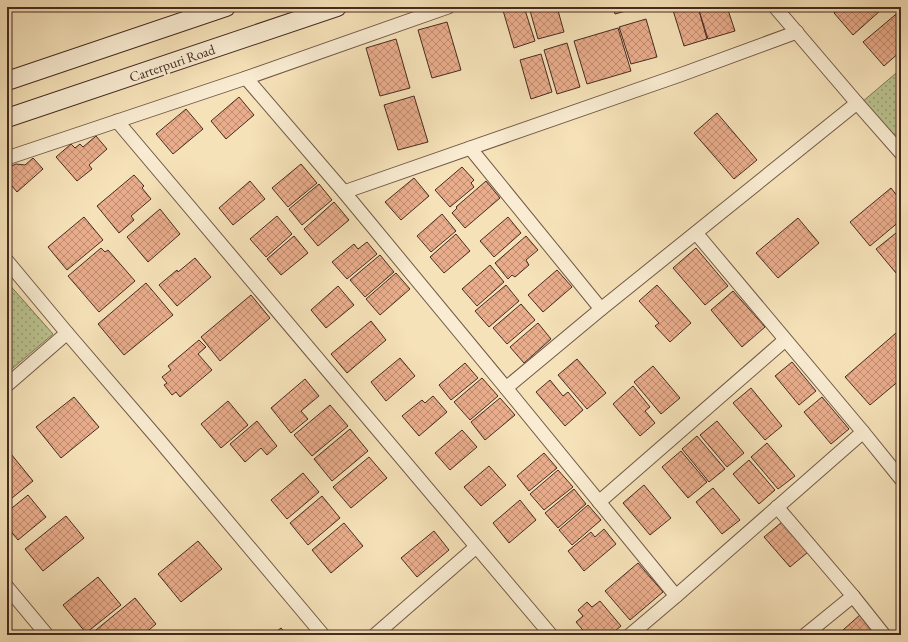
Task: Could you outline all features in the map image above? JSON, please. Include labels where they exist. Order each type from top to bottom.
[{"type":"main road","points":[[7,81],[226,7]]},
{"type":"main road","name":"Carterpuri Road","points":[[7,118],[337,7]]},
{"type":"street","points":[[7,158],[246,78],[448,7]]},
{"type":"street","points":[[775,7],[901,153]]},
{"type":"street","points":[[344,192],[797,32]]},
{"type":"street","points":[[246,78],[344,192],[676,596]]},
{"type":"street","points":[[506,388],[601,309],[857,103]]},
{"type":"street","points":[[117,121],[551,635]]},
{"type":"street","points":[[470,148],[601,309]]},
{"type":"street","points":[[696,234],[901,479]]},
{"type":"street","points":[[7,262],[323,635]]},
{"type":"street","points":[[7,385],[67,333]]},
{"type":"street","points":[[599,502],[785,340]]},
{"type":"street","points":[[630,635],[863,432]]},
{"type":"street","points":[[778,507],[884,635]]},
{"type":"street","points":[[375,635],[476,547]]},
{"type":"street","points":[[7,587],[47,635]]},
{"type":"street","points":[[805,635],[853,596]]},
{"type":"green space","points":[[901,69],[901,147],[862,102]]},
{"type":"green space","points":[[7,282],[53,334],[7,373]]},
{"type":"building","points":[[502,7],[524,7],[535,41],[514,48]]},
{"type":"building","points":[[529,7],[557,7],[564,32],[538,39]]},
{"type":"building","points":[[613,7],[640,7],[615,14]]},
{"type":"building","points":[[672,7],[698,7],[707,39],[684,46]]},
{"type":"building","points":[[698,7],[727,7],[735,31],[708,39]]},
{"type":"building","points":[[841,7],[879,7],[881,10],[853,35],[834,13]]},
{"type":"building","points":[[901,10],[901,51],[884,66],[863,42]]},
{"type":"building","points":[[646,19],[657,57],[631,64],[619,27]]},
{"type":"building","points":[[447,22],[461,70],[432,78],[418,30]]},
{"type":"building","points":[[618,28],[631,71],[587,84],[574,41]]},
{"type":"building","points":[[396,39],[410,88],[380,96],[366,48]]},
{"type":"building","points":[[567,43],[580,87],[557,94],[544,50]]},
{"type":"building","points":[[541,54],[552,92],[531,99],[520,60]]},
{"type":"building","points":[[414,96],[428,142],[398,150],[384,105]]},
{"type":"building","points":[[239,97],[254,115],[226,139],[211,121]]},
{"type":"building","points":[[186,109],[203,129],[173,154],[156,134]]},
{"type":"building","points":[[717,113],[757,160],[734,179],[694,133]]},
{"type":"building","points":[[96,136],[107,149],[89,165],[92,169],[77,181],[56,157],[71,144],[75,148],[80,144],[83,147]]},
{"type":"building","points":[[33,158],[43,169],[17,192],[12,186],[7,190],[7,168],[16,164],[25,165]]},
{"type":"building","points":[[301,164],[317,183],[288,207],[272,188]]},
{"type":"building","points":[[462,167],[474,180],[471,183],[474,187],[450,207],[435,190]]},
{"type":"building","points":[[134,175],[144,186],[142,188],[151,199],[131,216],[134,220],[119,233],[97,206]]},
{"type":"building","points":[[414,178],[429,196],[401,220],[385,202]]},
{"type":"building","points":[[250,181],[265,199],[233,225],[219,208]]},
{"type":"building","points":[[486,181],[500,198],[465,228],[452,213],[457,208],[456,207]]},
{"type":"building","points":[[319,184],[332,200],[302,225],[289,209]]},
{"type":"building","points":[[891,188],[901,201],[901,220],[870,246],[850,222]]},
{"type":"building","points":[[334,202],[349,220],[318,246],[304,229]]},
{"type":"building","points":[[160,209],[180,234],[148,262],[127,237]]},
{"type":"building","points":[[442,214],[456,231],[431,252],[417,236]]},
{"type":"building","points":[[277,216],[292,234],[266,257],[250,239]]},
{"type":"building","points":[[84,217],[103,240],[67,270],[48,247]]},
{"type":"building","points":[[508,217],[521,233],[494,257],[480,241]]},
{"type":"building","points":[[798,218],[819,243],[778,278],[756,253]]},
{"type":"building","points":[[901,229],[901,269],[896,273],[876,249]]},
{"type":"building","points":[[456,234],[470,251],[444,273],[430,257]]},
{"type":"building","points":[[294,236],[308,253],[281,275],[267,259]]},
{"type":"building","points":[[526,236],[538,250],[526,260],[529,265],[515,277],[512,275],[508,279],[495,263]]},
{"type":"building","points":[[367,242],[377,254],[347,279],[332,262],[354,244],[358,249]]},
{"type":"building","points":[[101,248],[105,252],[108,250],[135,281],[99,312],[68,276]]},
{"type":"building","points":[[696,248],[728,286],[705,305],[673,268]]},
{"type":"building","points":[[380,255],[394,272],[365,297],[350,280]]},
{"type":"building","points":[[195,258],[211,277],[177,306],[159,285],[177,270],[178,272]]},
{"type":"building","points":[[490,265],[504,282],[477,306],[462,289]]},
{"type":"building","points":[[557,270],[572,287],[543,312],[528,295]]},
{"type":"building","points":[[396,273],[410,289],[380,315],[366,299]]},
{"type":"building","points":[[146,283],[173,315],[124,355],[98,324]]},
{"type":"building","points":[[506,285],[519,301],[489,327],[475,311]]},
{"type":"building","points":[[657,285],[691,323],[670,342],[655,326],[659,323],[639,301]]},
{"type":"building","points":[[338,286],[354,305],[326,328],[311,310]]},
{"type":"building","points":[[733,291],[765,327],[742,347],[711,310]]},
{"type":"building","points":[[251,295],[270,318],[220,361],[201,337]]},
{"type":"building","points":[[521,304],[535,320],[507,344],[493,328]]},
{"type":"building","points":[[371,321],[386,340],[347,373],[331,354]]},
{"type":"building","points":[[538,323],[551,339],[524,363],[510,347]]},
{"type":"building","points":[[896,333],[901,339],[901,379],[870,405],[845,377]]},
{"type":"building","points":[[199,340],[206,347],[198,354],[212,370],[180,397],[176,392],[172,395],[164,385],[167,383],[162,377],[171,370],[168,366]]},
{"type":"building","points":[[400,358],[415,376],[386,401],[371,382]]},
{"type":"building","points":[[577,359],[606,393],[587,409],[558,375]]},
{"type":"building","points":[[792,362],[816,391],[799,405],[775,376]]},
{"type":"building","points":[[465,363],[478,378],[451,400],[439,385]]},
{"type":"building","points":[[653,366],[680,398],[661,414],[634,382]]},
{"type":"building","points":[[482,378],[498,396],[470,420],[454,402]]},
{"type":"building","points":[[305,379],[319,396],[301,411],[308,419],[291,433],[271,408]]},
{"type":"building","points":[[550,380],[563,396],[568,392],[583,410],[565,426],[536,392]]},
{"type":"building","points":[[633,386],[650,407],[645,411],[655,423],[640,436],[613,404]]},
{"type":"building","points":[[751,388],[782,426],[765,440],[733,403]]},
{"type":"building","points":[[433,396],[447,412],[419,436],[402,416],[422,400],[425,403]]},
{"type":"building","points":[[74,397],[99,427],[61,458],[36,427]]},
{"type":"building","points":[[822,397],[849,429],[831,444],[804,412]]},
{"type":"building","points":[[500,398],[515,415],[485,440],[471,422]]},
{"type":"building","points":[[228,401],[248,425],[221,448],[201,424]]},
{"type":"building","points":[[330,405],[348,426],[312,456],[294,435]]},
{"type":"building","points":[[257,421],[277,446],[267,455],[261,448],[245,462],[230,444]]},
{"type":"building","points":[[717,421],[744,453],[727,467],[700,435]]},
{"type":"building","points":[[350,429],[368,451],[332,481],[314,459]]},
{"type":"building","points":[[462,430],[477,447],[450,470],[435,453]]},
{"type":"building","points":[[697,436],[725,469],[709,482],[682,449]]},
{"type":"building","points":[[767,443],[795,476],[778,489],[751,457]]},
{"type":"building","points":[[681,451],[707,482],[688,498],[662,467]]},
{"type":"building","points":[[544,453],[557,468],[529,491],[517,476]]},
{"type":"building","points":[[11,454],[33,481],[7,502],[7,457]]},
{"type":"building","points":[[369,457],[387,478],[351,508],[333,487]]},
{"type":"building","points":[[749,460],[775,490],[759,504],[733,474]]},
{"type":"building","points":[[489,466],[506,485],[481,506],[464,487]]},
{"type":"building","points":[[558,470],[573,487],[544,510],[530,494]]},
{"type":"building","points":[[303,473],[319,492],[287,519],[271,500]]},
{"type":"building","points":[[644,485],[671,518],[650,535],[623,503]]},
{"type":"building","points":[[713,488],[740,520],[722,534],[696,502]]},
{"type":"building","points":[[574,489],[586,504],[558,528],[545,513]]},
{"type":"building","points":[[28,495],[46,517],[18,540],[7,527],[7,512]]},
{"type":"building","points":[[322,496],[340,518],[308,545],[290,523]]},
{"type":"building","points":[[520,500],[536,520],[509,543],[493,523]]},
{"type":"building","points":[[588,505],[601,520],[572,545],[559,530]]},
{"type":"building","points":[[66,516],[84,538],[43,571],[25,549]]},
{"type":"building","points":[[782,522],[808,552],[790,567],[764,537]]},
{"type":"building","points":[[344,523],[363,546],[331,573],[312,550]]},
{"type":"building","points":[[604,529],[616,544],[584,571],[568,551],[591,532],[595,537]]},
{"type":"building","points":[[434,531],[449,550],[417,577],[401,558]]},
{"type":"building","points":[[198,541],[222,569],[181,602],[158,574]]},
{"type":"building","points":[[638,563],[663,592],[630,620],[605,591]]},
{"type":"building","points":[[98,577],[121,605],[86,633],[63,605]]},
{"type":"building","points":[[135,598],[156,624],[143,635],[91,634]]},
{"type":"building","points":[[600,601],[621,626],[610,635],[587,635],[576,622],[583,616],[578,610],[587,602],[592,607]]},
{"type":"building","points":[[861,614],[879,635],[847,635],[843,630]]},
{"type":"building","points":[[281,628],[287,635],[272,635]]}]
